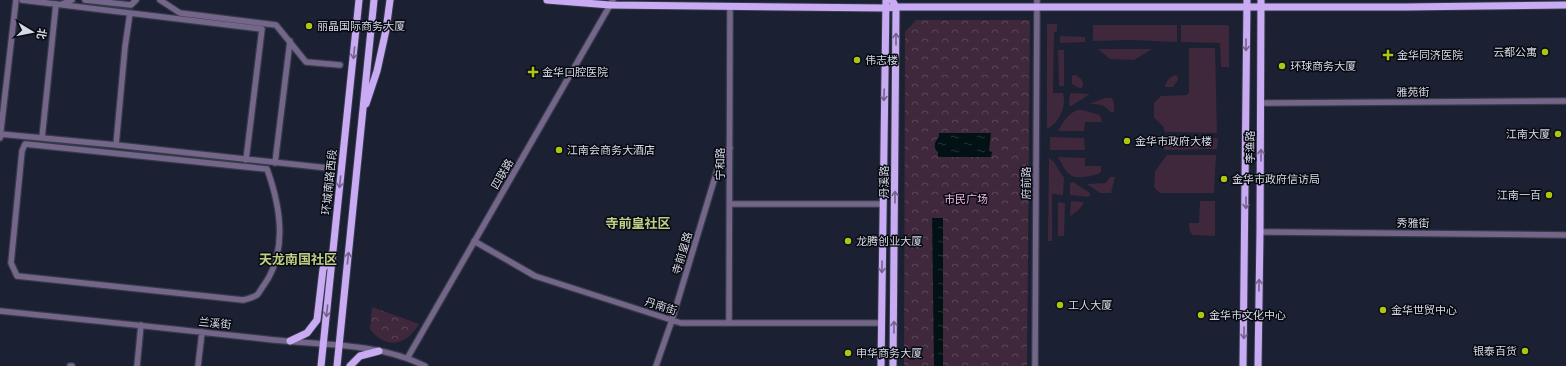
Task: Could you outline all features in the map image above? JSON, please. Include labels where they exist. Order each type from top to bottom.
[{"type":"main road","name":"环城南路西段","points":[[321,366],[359,0]]},
{"type":"main road","points":[[337,366],[374,0]]},
{"type":"main road","points":[[362,118],[377,71],[386,30],[390,0]]},
{"type":"main road","points":[[547,0],[730,6],[894,3],[1566,5]]},
{"type":"main road","name":"丹溪路","points":[[893,366],[894,3]]},
{"type":"main road","name":"李渔路","points":[[1244,366],[1246,228],[1246,3]]},
{"type":"main road","name":"李渔路","points":[[1258,366],[1261,3]]},
{"type":"main road","name":"丹溪路","points":[[881,366],[886,4]]},
{"type":"main road","points":[[290,341],[308,333],[317,320],[323,269],[333,250]]},
{"type":"main road","points":[[350,366],[360,356],[379,351]]},
{"type":"street","points":[[0,138],[16,0]]},
{"type":"street","points":[[22,0],[262,29],[246,160]]},
{"type":"street","points":[[58,4],[72,0]]},
{"type":"street","points":[[85,0],[131,5],[136,0]]},
{"type":"street","points":[[160,0],[180,13],[276,25],[306,62],[340,65]]},
{"type":"street","name":"四联路","points":[[408,357],[612,2]]},
{"type":"street","name":"府前路","points":[[1035,366],[1037,3]]},
{"type":"street","points":[[42,138],[58,4]]},
{"type":"street","name":"宁和路","points":[[729,323],[730,6]]},
{"type":"street","points":[[116,145],[125,47],[130,13]]},
{"type":"street","points":[[275,163],[290,41]]},
{"type":"street","name":"雅苑街","points":[[1261,103],[1566,101]]},
{"type":"street","points":[[0,134],[328,168]]},
{"type":"street","points":[[25,144],[268,169],[276,194],[279,228],[277,256],[271,275],[257,295],[243,300],[144,290],[17,276],[11,264],[22,151],[25,144]]},
{"type":"street","name":"寺前皇路","points":[[656,366],[672,320],[722,154],[730,148]]},
{"type":"street","points":[[730,204],[883,204]]},
{"type":"street","name":"秀雅街","points":[[1260,232],[1566,235]]},
{"type":"street","name":"丹南街","points":[[474,241],[535,276],[681,322],[881,324]]},
{"type":"street","name":"兰溪街","points":[[0,311],[290,341],[339,344],[408,357],[425,366]]},
{"type":"street","points":[[137,366],[142,325]]},
{"type":"street","points":[[198,366],[202,332]]},
{"type":"green space","name":"市民广场","points":[[916,20],[1030,20],[1027,366],[904,366],[905,32]]},
{"type":"green space","points":[[1047,24],[1057,24],[1057,31],[1054,32],[1053,93],[1063,93],[1064,103],[1061,114],[1055,123],[1047,129]]},
{"type":"green space","points":[[1093,25],[1177,25],[1177,42],[1132,40],[1093,41]]},
{"type":"green space","points":[[1181,25],[1229,26],[1229,67],[1221,67],[1220,43],[1181,42]]},
{"type":"green space","points":[[1060,36],[1085,37],[1085,42],[1060,43]]},
{"type":"green space","points":[[1189,48],[1215,48],[1217,133],[1165,132],[1163,126],[1154,118],[1154,103],[1161,96],[1187,95],[1189,92]]},
{"type":"green space","points":[[1098,49],[1152,49],[1134,60],[1110,59]]},
{"type":"green space","points":[[1058,50],[1064,50],[1064,86],[1059,86]]},
{"type":"green space","points":[[1074,75],[1082,80],[1082,88],[1072,84],[1072,76]]},
{"type":"green space","points":[[1177,75],[1178,80],[1173,87],[1165,87],[1166,82],[1169,79]]},
{"type":"green space","points":[[1070,93],[1090,94],[1069,106]]},
{"type":"green space","points":[[1105,98],[1112,98],[1114,112],[1110,112],[1106,107],[1101,105],[1089,104]]},
{"type":"green space","points":[[1077,110],[1100,115],[1102,122],[1085,122],[1084,131],[1058,131],[1066,119]]},
{"type":"green space","points":[[1050,137],[1084,138],[1085,150],[1050,150]]},
{"type":"green space","points":[[1218,138],[1217,149],[1164,150],[1164,139]]},
{"type":"green space","points":[[1167,155],[1216,155],[1214,193],[1160,193],[1154,187],[1155,171]]},
{"type":"green space","points":[[1058,157],[1085,158],[1085,166],[1101,166],[1101,171],[1098,174],[1090,176],[1073,176],[1067,172]]},
{"type":"green space","points":[[1049,158],[1054,162],[1064,178],[1063,195],[1052,194],[1052,241],[1048,241]]},
{"type":"green space","points":[[1110,177],[1115,177],[1111,193],[1100,193],[1087,184],[1106,183]]},
{"type":"green space","points":[[1073,182],[1090,193],[1089,197],[1070,195],[1070,183]]},
{"type":"green space","points":[[1071,201],[1084,202],[1076,212],[1070,216]]},
{"type":"green space","points":[[1200,201],[1215,201],[1215,236],[1193,235],[1190,232],[1189,223],[1199,223]]},
{"type":"green space","points":[[1058,202],[1065,203],[1064,236],[1058,236]]},
{"type":"green space","points":[[372,307],[419,324],[408,337],[402,341],[396,343],[383,340],[376,336],[370,329]]},
{"type":"water","points":[[939,133],[991,133],[989,151],[992,152],[991,157],[938,157],[938,152],[935,149],[935,145],[939,137]]},
{"type":"water","points":[[932,218],[943,218],[943,366],[934,366]]},
{"type":"place","name":"丽晶国际商务大厦","points":[[309,26]]},
{"type":"place","name":"云都公寓","points":[[1545,52]]},
{"type":"place","name":"金华同济医院","points":[[1388,55]]},
{"type":"place","name":"伟志楼","points":[[857,60]]},
{"type":"place","name":"环球商务大厦","points":[[1282,66]]},
{"type":"place","name":"金华口腔医院","points":[[533,72]]},
{"type":"place","name":"江南大厦","points":[[1558,134]]},
{"type":"place","name":"金华市政府大楼","points":[[1127,141]]},
{"type":"place","name":"江南会商务大酒店","points":[[559,150]]},
{"type":"place","name":"金华市政府信访局","points":[[1224,179]]},
{"type":"place","name":"江南一百","points":[[1549,195]]},
{"type":"place","name":"龙腾创业大厦","points":[[848,241]]},
{"type":"place","name":"工人大厦","points":[[1060,305]]},
{"type":"place","name":"金华世贸中心","points":[[1383,310]]},
{"type":"place","name":"金华市文化中心","points":[[1201,315]]},
{"type":"place","name":"银泰百货","points":[[1525,351]]},
{"type":"place","name":"申华商务大厦","points":[[848,353]]},
{"type":"district","name":"寺前皇社区","points":[[638,223]]},
{"type":"district","name":"天龙南国社区","points":[[298,259]]}]
